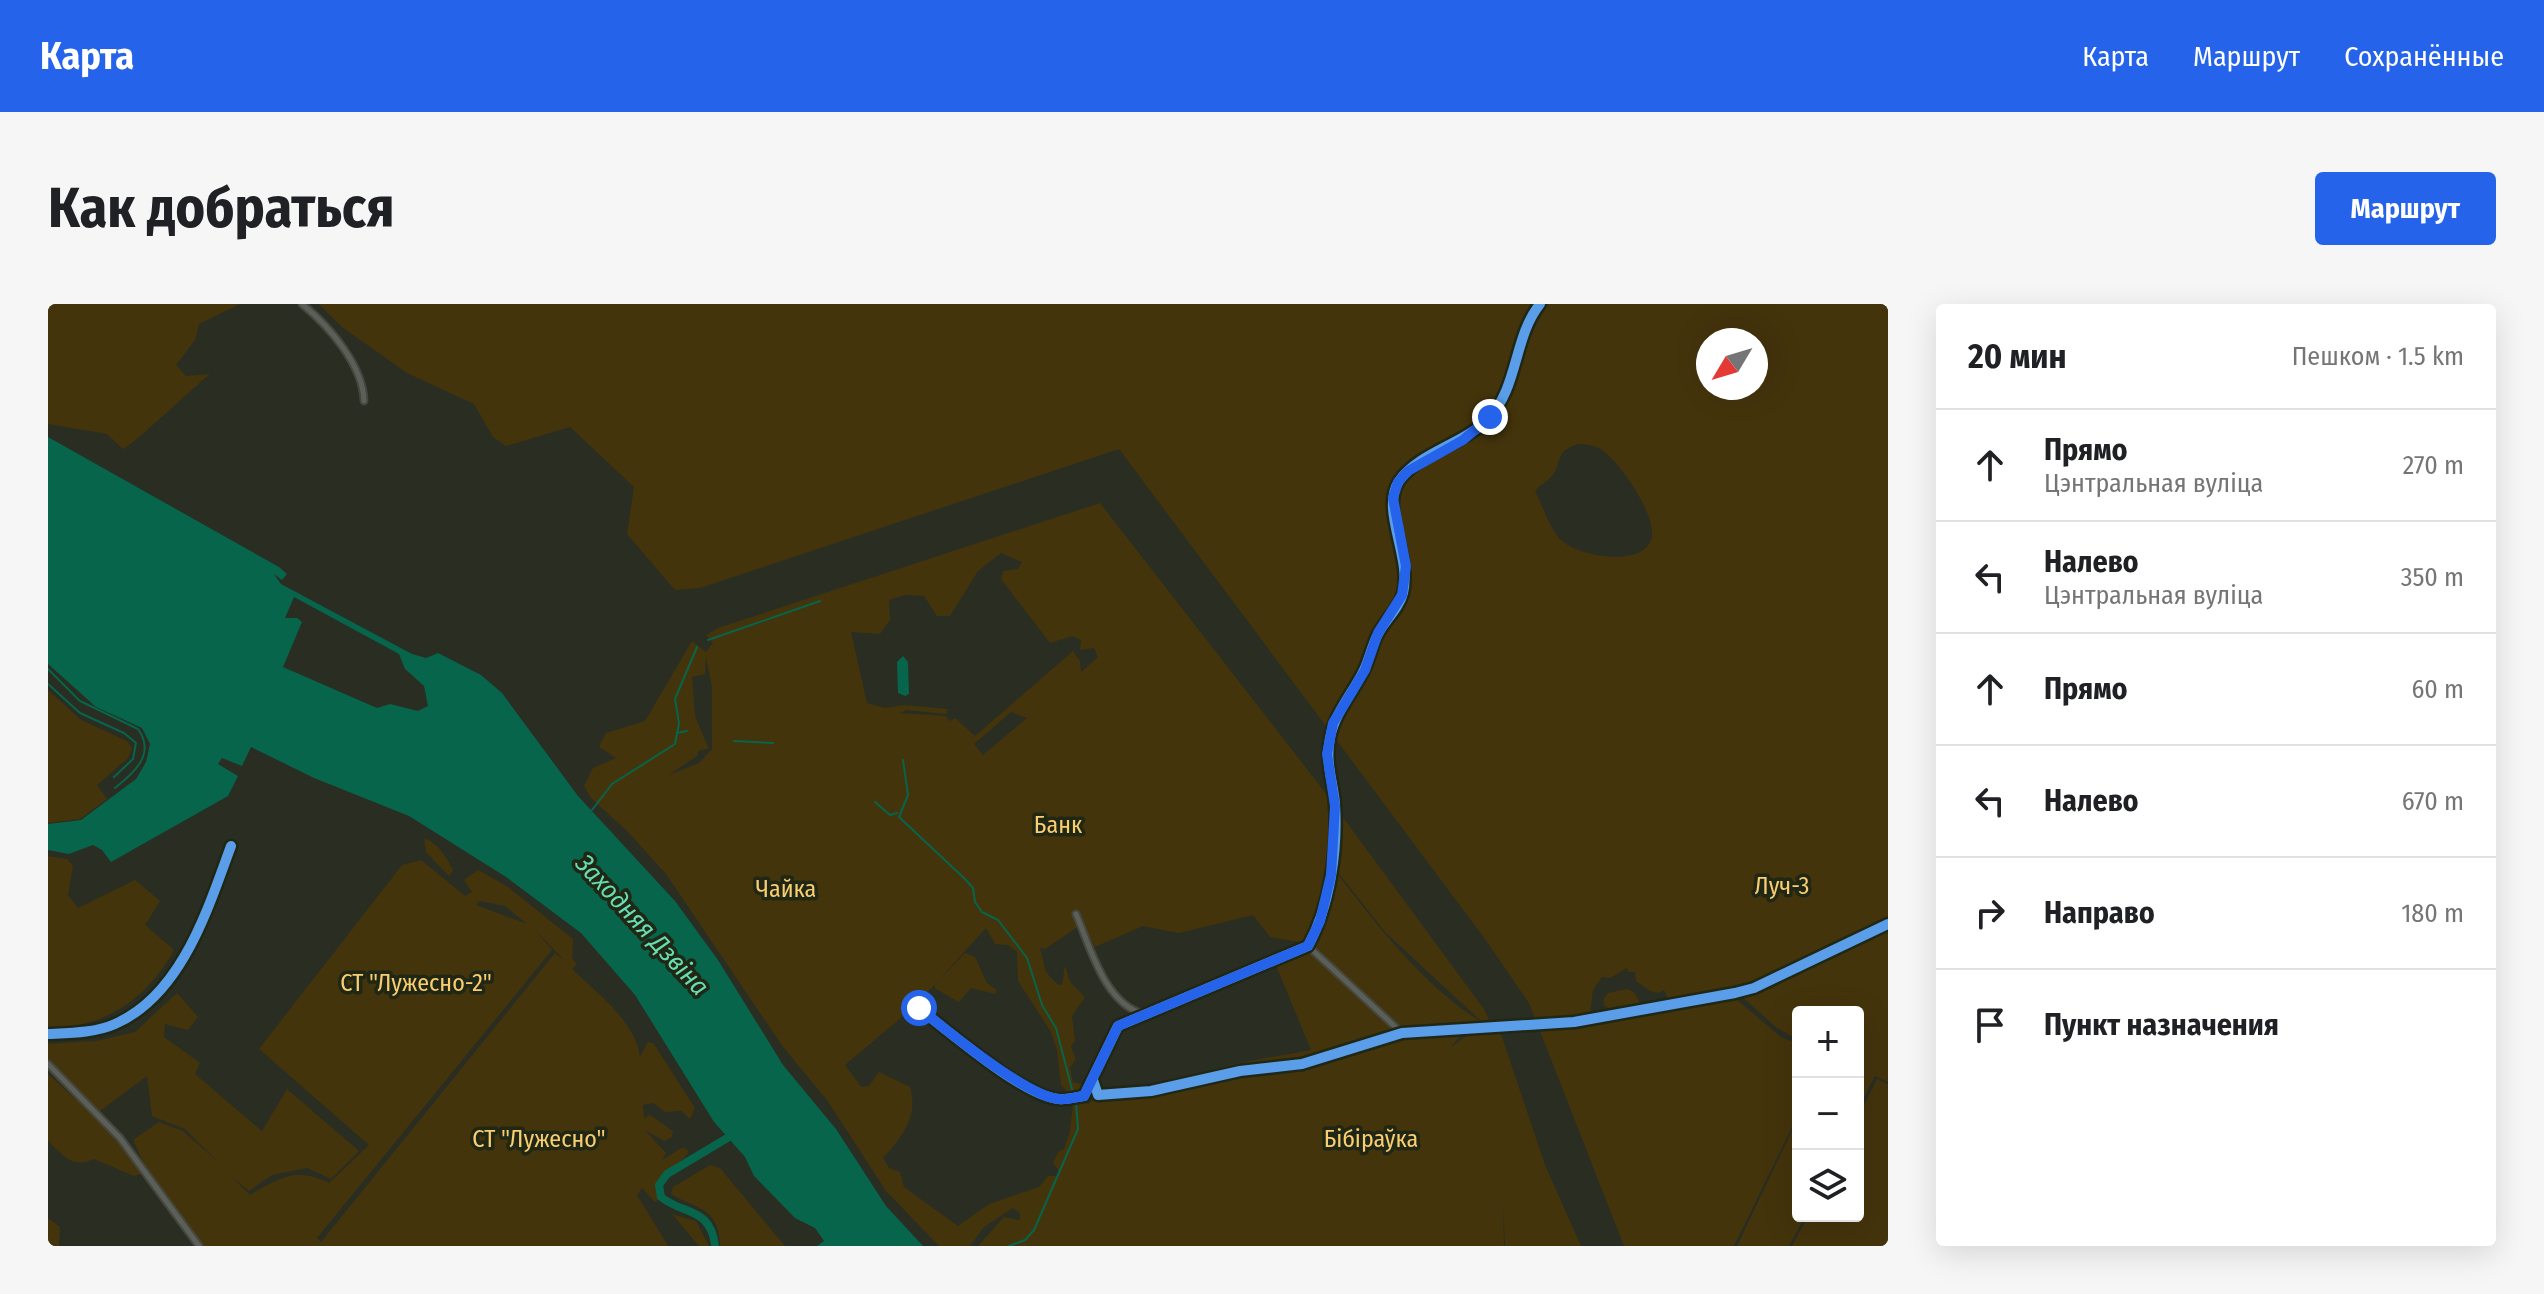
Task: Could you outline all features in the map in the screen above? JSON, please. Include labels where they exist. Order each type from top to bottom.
[{"type":"street","points":[[302,304],[326,324],[364,388],[364,401]]},
{"type":"street","points":[[1084,1096],[1118,1026],[1308,946],[1320,921],[1331,875],[1335,806],[1327,754],[1333,723],[1365,670],[1378,633],[1402,595],[1406,566],[1394,516],[1395,490],[1408,471],[1463,440],[1490,417],[1504,394],[1526,326],[1540,304]]},
{"type":"street","points":[[48,1034],[115,1024],[153,998],[183,959],[231,846]]},
{"type":"street","points":[[1076,914],[1110,987],[1134,1011],[1145,1014]]},
{"type":"street","points":[[912,1003],[969,1047],[1036,1091],[1058,1099],[1151,1091],[1240,1071],[1302,1064],[1402,1033],[1574,1022],[1735,993],[1754,988],[1888,924]]},
{"type":"street","points":[[1308,946],[1402,1033]]},
{"type":"street","points":[[48,1064],[120,1138],[199,1246]]},
{"type":"street","points":[[1093,1080],[1098,1095]]},
{"type":"green space","points":[[48,304],[240,304],[199,324],[195,340],[176,365],[186,376],[210,374],[123,449],[107,434],[48,424]]},
{"type":"green space","name":"Луч-3","points":[[319,304],[1888,304],[1888,1082],[1875,1076],[1864,1097],[1864,1006],[1792,1006],[1792,1037],[1777,1028],[1740,995],[1668,999],[1664,990],[1659,993],[1650,991],[1636,981],[1635,972],[1628,972],[1627,968],[1610,978],[1602,977],[1593,990],[1590,1014],[1599,1023],[1736,999],[1781,1037],[1792,1042],[1792,1127],[1734,1246],[1624,1246],[1529,1003],[1485,939],[1119,449],[700,588],[675,590],[627,534],[634,487],[570,427],[506,446],[493,437],[474,404],[407,373],[342,327]],"holes":[[[1578,444],[1593,446],[1610,456],[1644,505],[1652,530],[1651,540],[1645,549],[1635,554],[1608,556],[1569,546],[1553,529],[1535,491],[1554,473],[1564,451]]]},
{"type":"green space","points":[[1100,503],[1314,778],[1484,1009],[1491,1024],[1469,1030],[1451,1047],[1476,1029],[1497,1030],[1502,1037],[1545,1165],[1581,1246],[1505,1246],[1503,1203],[1504,1246],[978,1246],[1004,1217],[1020,1220],[1020,1213],[1013,1208],[984,1227],[970,1246],[939,1246],[886,1191],[827,1100],[783,1047],[666,874],[628,832],[591,798],[584,786],[593,768],[616,758],[599,747],[606,733],[645,721],[692,641],[706,652],[713,643],[706,635],[718,628]],"holes":[[[1001,553],[1022,562],[1018,569],[1003,571],[1001,579],[1050,643],[1073,636],[1081,640],[1080,650],[1094,648],[1098,657],[1081,672],[1080,661],[1073,651],[975,736],[955,718],[950,721],[945,716],[900,713],[906,710],[946,714],[948,709],[904,705],[885,708],[867,703],[851,632],[880,634],[890,620],[889,600],[905,595],[924,596],[937,616],[950,616],[978,571]],[[706,657],[712,687],[712,749],[699,763],[669,775],[697,756],[699,750],[709,749],[695,716],[692,677],[705,674]],[[1011,712],[1027,718],[983,755],[974,744]],[[1336,870],[1386,933],[1482,1022],[1422,974],[1385,934],[1337,873],[1327,874],[1322,896],[1325,873]],[[1253,915],[1270,937],[1299,942],[1275,963],[1311,1050],[1231,1065],[1153,1088],[1104,1091],[1088,1104],[1081,1100],[1073,1102],[1070,1131],[1064,1149],[1058,1152],[1053,1163],[1059,1171],[1057,1176],[1048,1176],[1039,1187],[989,1204],[958,1226],[904,1187],[900,1172],[889,1168],[883,1158],[907,1126],[912,1107],[910,1087],[879,1072],[869,1086],[861,1087],[845,1065],[916,1005],[986,928],[995,944],[1008,945],[1017,952],[1018,981],[1051,1032],[1057,1050],[1061,1085],[1071,1095],[1080,1095],[1084,1085],[1073,1082],[1070,1068],[1076,1059],[1071,1047],[1075,1040],[1072,1016],[1085,997],[1070,982],[1065,965],[1062,985],[1057,984],[1046,972],[1040,948],[1045,949],[1082,924],[1095,947],[1143,926],[1179,933]]]},
{"type":"green space","points":[[48,690],[81,720],[127,741],[132,748],[128,758],[97,785],[107,799],[80,819],[48,823]]},
{"type":"green space","points":[[424,838],[445,856],[453,870],[449,876],[426,852]]},
{"type":"green space","points":[[48,856],[67,859],[73,866],[68,895],[78,908],[135,880],[160,901],[145,925],[174,950],[151,983],[122,1007],[88,1023],[69,1027],[48,1028]]},
{"type":"green space","points":[[421,860],[465,896],[472,892],[464,880],[478,870],[508,887],[573,939],[572,958],[577,964],[572,969],[623,1020],[637,1044],[640,1057],[648,1042],[654,1044],[695,1108],[690,1119],[681,1111],[665,1112],[653,1103],[643,1105],[644,1118],[650,1115],[673,1131],[672,1137],[664,1141],[645,1130],[666,1153],[662,1160],[683,1147],[689,1151],[659,1180],[659,1199],[655,1202],[642,1188],[637,1195],[668,1246],[197,1246],[151,1179],[133,1140],[159,1122],[183,1131],[219,1163],[185,1129],[152,1116],[147,1076],[100,1111],[48,1063],[48,1044],[96,1041],[135,1032],[177,993],[198,1017],[188,1030],[165,1024],[164,1037],[200,1063],[195,1074],[262,1131],[287,1089],[359,1151],[331,1179],[307,1168],[272,1175],[249,1191],[232,1177],[250,1195],[289,1176],[307,1176],[329,1183],[369,1145],[259,1049],[402,865]],"holes":[[[480,901],[505,906],[527,924],[476,905]],[[535,930],[565,961],[555,953],[321,1242],[317,1238],[552,950]]]},
{"type":"green space","points":[[965,953],[975,957],[987,983],[997,990],[995,994],[971,988],[959,1002],[936,989],[934,985]]},
{"type":"green space","points":[[1627,989],[1634,992],[1640,1003],[1612,1011],[1605,1006],[1603,1000],[1608,993]]},
{"type":"green space","points":[[48,1074],[102,1123],[145,1173],[134,1176],[94,1159],[74,1162],[48,1141]]},
{"type":"green space","points":[[1877,1079],[1888,1084],[1888,1246],[1792,1246],[1805,1222],[1864,1222],[1864,1105]]},
{"type":"green space","points":[[1792,1131],[1792,1222],[1802,1222],[1789,1246],[1737,1246]]},
{"type":"green space","points":[[710,1165],[720,1168],[785,1246],[720,1246],[716,1223],[711,1216],[671,1194],[673,1187]]},
{"type":"green space","points":[[672,1214],[696,1221],[709,1246],[699,1246]]},
{"type":"green space","points":[[48,1218],[60,1227],[59,1246],[48,1246]]},
{"type":"water","name":"Заходняя Дзвіна","points":[[48,437],[279,567],[287,574],[282,580],[274,574],[281,584],[412,654],[426,658],[438,653],[481,675],[502,693],[578,796],[675,901],[718,960],[783,1065],[836,1129],[886,1206],[923,1246],[817,1246],[824,1241],[815,1228],[795,1218],[754,1176],[745,1157],[714,1122],[635,995],[581,933],[506,877],[409,816],[314,778],[251,747],[242,766],[222,758],[218,764],[238,776],[228,796],[111,862],[102,850],[93,845],[69,854],[48,850],[48,824],[81,820],[136,779],[146,762],[150,744],[142,728],[96,707],[48,664]],"holes":[[[294,597],[399,654],[405,669],[424,686],[428,706],[418,711],[390,704],[377,708],[283,667],[302,622],[297,618],[285,618]]]},
{"type":"water","points":[[903,656],[908,662],[909,694],[905,696],[898,693],[897,662]]},
{"type":"waterway","points":[[708,640],[820,601]]},
{"type":"waterway","points":[[592,810],[612,784],[675,744],[679,723],[675,699],[697,647]]},
{"type":"waterway","points":[[48,669],[80,701],[138,729],[143,738],[144,755],[129,776],[115,788]]},
{"type":"waterway","points":[[48,684],[80,713],[124,733],[136,743],[133,759],[114,777]]},
{"type":"waterway","points":[[677,733],[687,731]]},
{"type":"waterway","points":[[734,741],[773,743]]},
{"type":"waterway","points":[[903,760],[908,795],[899,817],[965,879],[973,888],[975,902],[982,912],[998,920],[1027,958],[1042,1005],[1056,1028],[1073,1093]]},
{"type":"waterway","points":[[875,802],[890,815],[897,813]]},
{"type":"waterway","points":[[1009,1246],[1025,1240],[1034,1230],[1078,1129],[1076,1102]]},
{"type":"waterway","points":[[715,1246],[708,1224],[661,1197],[659,1185],[667,1174],[734,1134]]},
{"type":"cycle path","points":[[912,1003],[1005,1074],[1044,1095],[1068,1099],[1084,1096],[1118,1026],[1308,946],[1322,913],[1334,859],[1335,804],[1328,756],[1332,730],[1364,669],[1378,634],[1403,593],[1404,564],[1394,520],[1394,493],[1399,481],[1418,463],[1488,419],[1505,392],[1525,332],[1540,304]]},
{"type":"cycle path","points":[[48,1034],[107,1027],[138,1011],[158,993],[190,947],[231,846]]},
{"type":"cycle path","points":[[1093,1080],[1098,1095],[1151,1091],[1240,1071],[1302,1064],[1402,1033],[1574,1022],[1735,993],[1754,988],[1888,924]]},
{"type":"route","points":[[919,1008],[969,1047],[1036,1091],[1058,1099],[1084,1096],[1105,1046],[1118,1026],[1131,1017],[1193,996],[1308,946],[1320,921],[1331,875],[1335,806],[1327,770],[1327,754],[1333,723],[1365,670],[1378,633],[1402,595],[1406,566],[1393,498],[1398,482],[1408,471],[1463,440],[1490,417]]},
{"type":"park label","name":"Банк","points":[[1058,825]]},
{"type":"park label","name":"Чайка","points":[[786,889]]},
{"type":"park label","name":"СТ \"Лужесно-2\"","points":[[416,983]]},
{"type":"park label","name":"СТ \"Лужесно\"","points":[[539,1139]]},
{"type":"park label","name":"Бібіраўка","points":[[1371,1139]]}]
